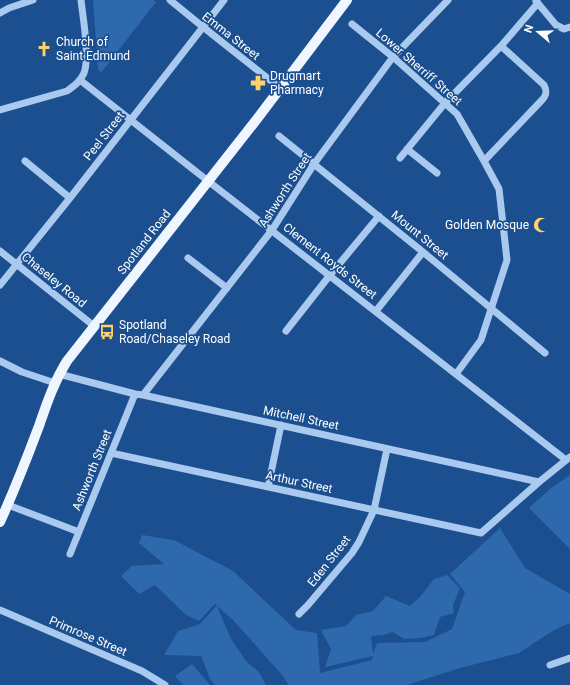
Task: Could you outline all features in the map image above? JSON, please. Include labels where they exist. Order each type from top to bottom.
[{"type":"main road","name":"Spotland Road","points":[[0,522],[57,378],[67,361],[280,88],[343,1]]},
{"type":"street","points":[[0,13],[9,8],[33,0]]},
{"type":"street","points":[[0,110],[67,91],[75,86],[80,80],[84,73],[86,63],[81,0]]},
{"type":"street","name":"Emma Street","points":[[170,0],[203,28],[280,88]]},
{"type":"street","name":"Peel Street","points":[[0,285],[70,198],[224,0]]},
{"type":"street","name":"Ashworth Street","points":[[143,395],[272,230],[314,164],[393,57],[448,0]]},
{"type":"street","points":[[400,158],[445,103],[501,46],[537,2],[556,25],[564,29],[570,27]]},
{"type":"street","name":"Lower Sherriff Street","points":[[352,24],[393,57],[457,114],[499,189],[507,260],[481,340],[456,374]]},
{"type":"street","points":[[484,161],[546,94],[544,85],[501,46]]},
{"type":"street","name":"Clement Royds Street","points":[[80,80],[456,374],[568,458]]},
{"type":"street","name":"Mount Street","points":[[279,136],[492,308],[545,353]]},
{"type":"street","points":[[407,149],[437,173]]},
{"type":"street","points":[[25,161],[70,198]]},
{"type":"street","points":[[286,332],[379,216]]},
{"type":"street","name":"Chaseley Road","points":[[0,251],[94,326]]},
{"type":"street","points":[[376,311],[423,252]]},
{"type":"street","points":[[188,258],[227,288]]},
{"type":"street","name":"Mitchell Street","points":[[0,361],[22,372],[143,395],[539,482]]},
{"type":"street","name":"Ashworth Street","points":[[70,554],[135,394]]},
{"type":"street","points":[[268,487],[281,425]]},
{"type":"street","name":"Eden Street","points":[[299,614],[352,553],[359,542],[374,510],[388,449]]},
{"type":"street","name":"Arthur Street","points":[[111,452],[481,533],[539,482]]},
{"type":"street","points":[[539,482],[568,458]]},
{"type":"street","points":[[8,505],[79,532]]},
{"type":"street","name":"Primrose Street","points":[[0,610],[142,671],[165,685]]},
{"type":"street","points":[[550,665],[570,658]]},
{"type":"shaded area","points":[[93,0],[153,0],[156,2],[101,73],[98,69]]},
{"type":"shaded area","points":[[570,475],[570,549],[529,508],[550,489]]},
{"type":"shaded area","points":[[500,528],[525,568],[570,594],[570,623],[554,630],[519,653],[460,668],[407,685],[289,685],[282,675],[233,620],[217,606],[231,639],[246,661],[259,672],[266,685],[215,685],[210,679],[201,656],[164,655],[178,631],[200,624],[217,605],[215,604],[199,621],[185,614],[155,585],[139,594],[121,576],[132,566],[164,564],[139,543],[142,535],[174,540],[233,571],[296,630],[317,633],[320,673],[372,660],[373,656],[325,667],[331,649],[321,630],[346,626],[356,615],[373,611],[386,596],[410,606],[421,596],[434,579],[447,575],[460,588],[453,605],[454,613],[440,617],[434,635],[421,638],[404,639],[393,632],[371,636],[373,654],[377,643],[425,642],[452,629],[465,592],[450,574]]},
{"type":"shaded area","points":[[192,664],[210,685],[183,685],[175,676]]},
{"type":"place","name":"Church of Saint Edmund","points":[[44,49]]},
{"type":"place","name":"Drugmart Pharmacy","points":[[258,83]]},
{"type":"place","name":"Golden Mosque","points":[[541,225]]},
{"type":"place","name":"Spotland Road/Chaseley Road","points":[[107,332]]}]
